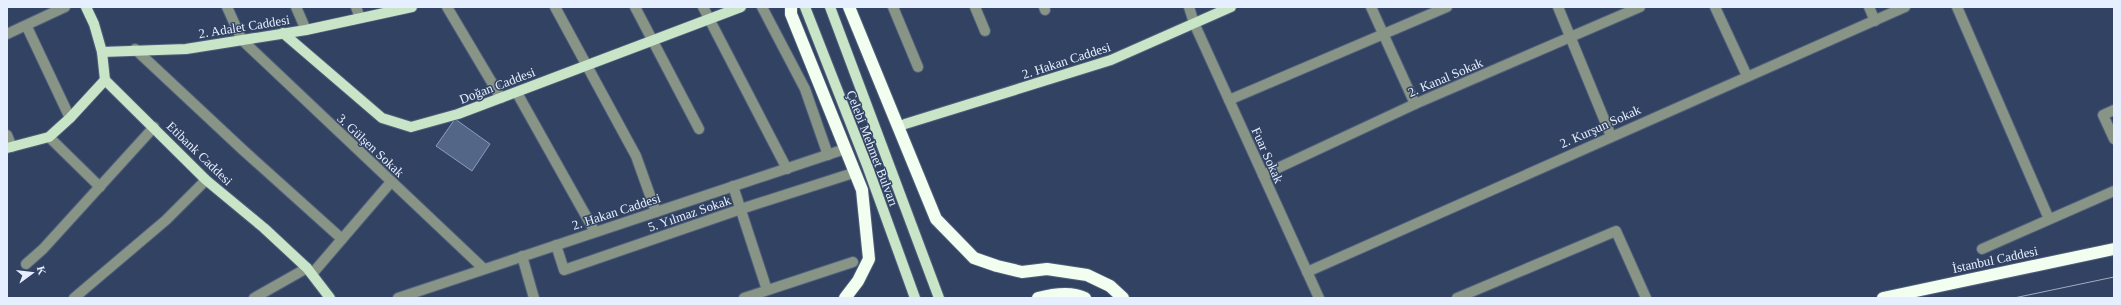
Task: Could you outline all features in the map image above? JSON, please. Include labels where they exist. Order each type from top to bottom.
[{"type":"highway","points":[[791,7],[791,14],[862,190],[869,259],[858,281],[845,298]]},
{"type":"highway","points":[[849,7],[936,219],[974,258],[997,266],[1022,272],[1047,269],[1087,275],[1110,286],[1123,298]]},
{"type":"highway","name":"İstanbul Caddesi","points":[[1883,298],[2114,249]]},
{"type":"highway","points":[[1038,298],[1054,294],[1079,295],[1085,298]]},
{"type":"main road","points":[[10,147],[49,137],[70,118],[105,80],[102,52],[94,24],[86,7]]},
{"type":"main road","name":"2. Adalet Caddesi","points":[[102,52],[135,49],[186,49],[306,30],[412,7]]},
{"type":"main road","name":"Doğan Caddesi","points":[[283,33],[382,118],[411,127],[458,114],[741,7]]},
{"type":"main road","name":"Çelebi Mehmet Bulvarı","points":[[805,7],[863,157],[915,298]]},
{"type":"main road","name":"Çelebi Mehmet Bulvarı","points":[[830,7],[939,298]]},
{"type":"main road","name":"2. Hakan Caddesi","points":[[905,124],[1111,60],[1231,7]]},
{"type":"main road","name":"Etibank Caddesi","points":[[105,80],[206,180],[264,228],[310,271],[330,298]]},
{"type":"street","points":[[7,34],[27,27],[65,7]]},
{"type":"street","points":[[227,7],[242,40]]},
{"type":"street","points":[[296,7],[306,30]]},
{"type":"street","points":[[356,7],[360,18]]},
{"type":"street","points":[[447,7],[501,98]]},
{"type":"street","points":[[555,7],[636,156],[656,212]]},
{"type":"street","points":[[635,7],[699,129]]},
{"type":"street","points":[[703,7],[787,169]]},
{"type":"street","points":[[762,7],[805,90],[828,155]]},
{"type":"street","points":[[893,7],[918,67]]},
{"type":"street","points":[[975,7],[985,31]]},
{"type":"street","name":"Fuar Sokak","points":[[1189,7],[1194,23],[1319,298]]},
{"type":"street","points":[[1371,7],[1415,104]]},
{"type":"street","points":[[1229,100],[1447,7]]},
{"type":"street","points":[[1558,7],[1611,136]]},
{"type":"street","name":"2. Kanal Sokak","points":[[1263,175],[1415,104],[1640,7]]},
{"type":"street","points":[[1715,7],[1747,76]]},
{"type":"street","points":[[1869,7],[1875,21]]},
{"type":"street","name":"2. Kurşun Sokak","points":[[1307,272],[1905,7]]},
{"type":"street","points":[[1957,7],[2049,219]]},
{"type":"street","points":[[27,27],[70,118]]},
{"type":"street","name":"3. Gülşen Sokak","points":[[242,40],[484,269]]},
{"type":"street","points":[[135,49],[243,150],[342,239]]},
{"type":"street","points":[[517,92],[595,232]]},
{"type":"street","points":[[2114,110],[2103,115],[2114,139]]},
{"type":"street","points":[[26,264],[43,249],[154,127]]},
{"type":"street","points":[[7,135],[10,147]]},
{"type":"street","points":[[49,137],[100,187]]},
{"type":"street","name":"2. Hakan Caddesi","points":[[398,298],[842,150]]},
{"type":"street","name":"5. Yılmaz Sokak","points":[[556,245],[564,270],[741,209],[850,174]]},
{"type":"street","points":[[74,298],[166,220],[206,180]]},
{"type":"street","points":[[254,298],[310,271],[342,239],[392,182]]},
{"type":"street","points":[[733,186],[767,290]]},
{"type":"street","points":[[1982,249],[2114,191]]},
{"type":"street","points":[[1457,298],[1616,231],[1646,298]]},
{"type":"street","points":[[522,256],[534,298]]},
{"type":"street","points":[[744,298],[854,262]]},
{"type":"building","points":[[455,119],[490,144],[472,171],[436,146]]},
{"type":"tram line","points":[[2014,298],[2114,277]]}]
